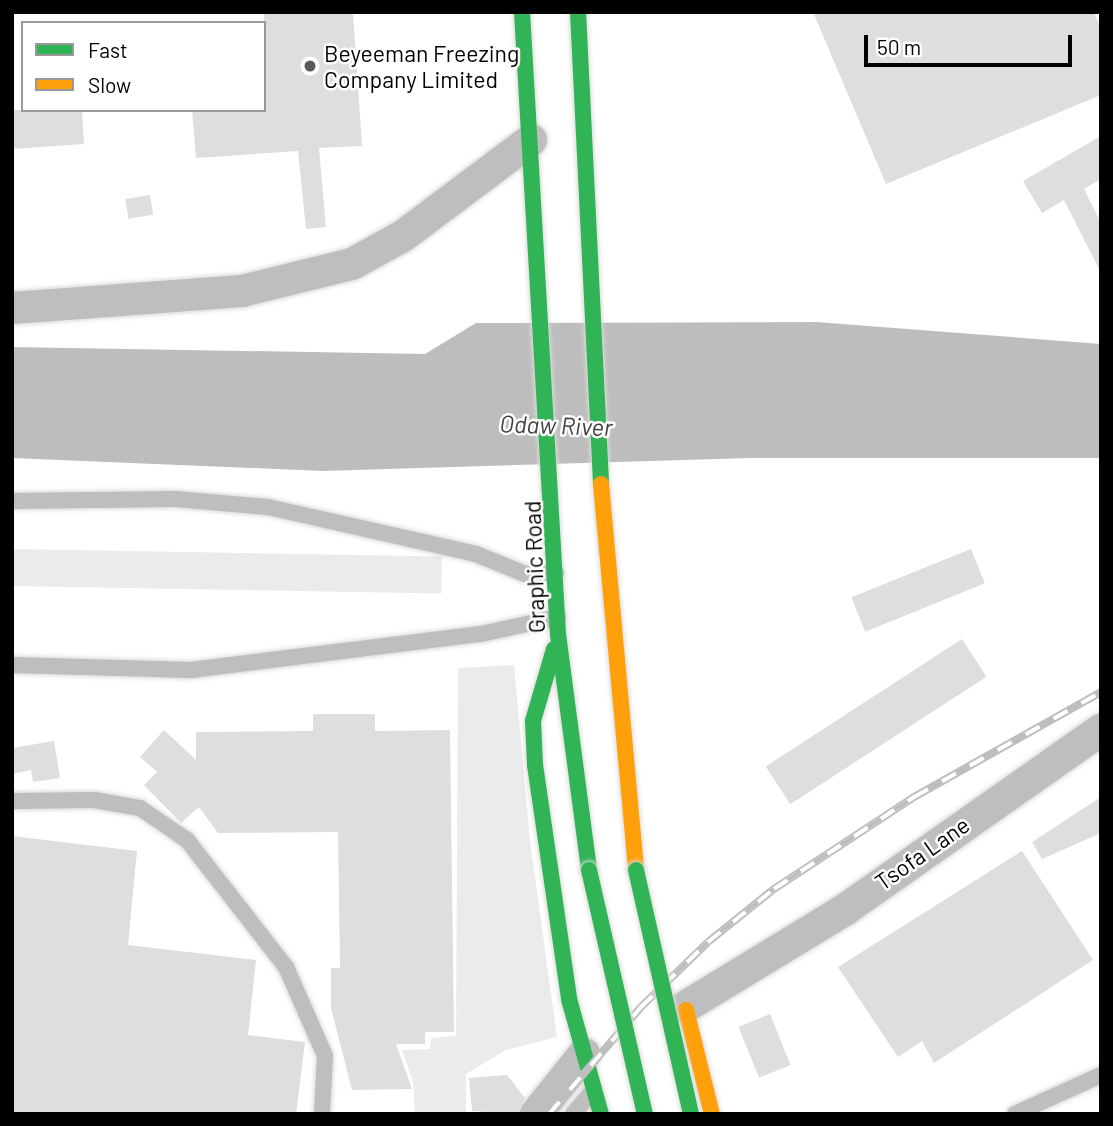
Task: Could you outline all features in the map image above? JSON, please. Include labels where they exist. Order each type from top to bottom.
[{"type":"main road","name":"Graphic Road","points":[[522,12],[556,533],[558,634],[589,870],[645,1114]]},
{"type":"main road","points":[[578,12],[604,525],[617,705],[636,870],[691,1114]]},
{"type":"main road","points":[[558,634],[533,721],[535,765],[548,880],[583,1054],[601,1114]]},
{"type":"main road","points":[[617,705],[639,826],[712,1114]]},
{"type":"street","points":[[12,308],[242,291],[352,264],[402,236],[531,140]]},
{"type":"street","name":"Tsofa Lane","points":[[685,1007],[739,969],[846,909],[1101,730]]},
{"type":"street","points":[[536,1114],[583,1054]]},
{"type":"lane","points":[[12,501],[175,499],[268,507],[476,554],[525,575],[557,573]]},
{"type":"lane","points":[[12,665],[191,670],[481,634],[558,617]]},
{"type":"lane","points":[[12,802],[94,800],[140,808],[187,840],[286,967],[325,1056],[322,1114]]},
{"type":"lane","points":[[1015,1114],[1101,1075]]},
{"type":"lane","points":[[573,1114],[594,1090]]},
{"type":"shaded area","points":[[12,549],[442,557],[441,593],[12,586]]},
{"type":"shaded area","points":[[514,665],[530,841],[557,1037],[506,1050],[466,1074],[466,1114],[415,1114],[413,1082],[402,1050],[430,1049],[431,1038],[456,1036],[458,668]]},
{"type":"water","name":"Odaw River","points":[[816,322],[1101,344],[1101,458],[750,458],[323,471],[12,458],[12,347],[425,354],[476,323]]},
{"type":"building","name":"Beyeeman Freezing Company Limited","points":[[264,12],[353,12],[362,146],[319,148],[326,227],[306,229],[298,151],[196,158],[192,112],[266,112]]},
{"type":"building","points":[[813,12],[1094,12],[1101,29],[1101,95],[886,184]]},
{"type":"building","points":[[12,110],[82,112],[84,144],[12,149]]},
{"type":"building","points":[[1101,136],[1101,179],[1084,189],[1101,223],[1101,273],[1064,200],[1042,213],[1023,181]]},
{"type":"building","points":[[150,195],[153,215],[128,219],[125,199]]},
{"type":"building","points":[[971,549],[985,583],[865,632],[851,597]]},
{"type":"building","points":[[962,639],[987,677],[790,804],[766,766]]},
{"type":"building","points":[[313,714],[375,714],[375,731],[450,730],[454,1032],[425,1032],[425,1044],[396,1044],[412,1089],[352,1090],[331,1008],[331,968],[340,968],[338,832],[218,833],[199,807],[181,823],[144,785],[157,772],[140,757],[164,730],[196,760],[196,732],[313,731]]},
{"type":"building","points":[[54,741],[60,778],[33,782],[31,770],[12,774],[12,748]]},
{"type":"building","points":[[1101,797],[1101,833],[1042,859],[1032,842]]},
{"type":"building","points":[[12,836],[137,851],[128,945],[256,960],[248,1035],[305,1042],[296,1114],[12,1114]]},
{"type":"building","points":[[1022,851],[1093,960],[934,1063],[922,1041],[898,1057],[838,967]]},
{"type":"building","points":[[770,1014],[791,1065],[759,1078],[738,1027]]},
{"type":"building","points":[[507,1075],[525,1098],[518,1114],[472,1111],[469,1078]]},
{"type":"railway","points":[[549,1114],[641,1007],[708,942],[774,889],[914,797],[1101,692]]},
{"type":"traffic: fast","points":[[522,12],[558,634],[589,870]]},
{"type":"traffic: fast","points":[[578,12],[601,484]]},
{"type":"traffic: fast","points":[[554,649],[533,721],[535,765],[569,999],[601,1114]]},
{"type":"traffic: fast","points":[[589,870],[645,1114]]},
{"type":"traffic: fast","points":[[636,870],[691,1114]]},
{"type":"traffic: slow","points":[[601,484],[636,870]]},
{"type":"traffic: slow","points":[[686,1010],[712,1114]]},
{"type":"place","name":"Beyeeman Freezing Company Limited","points":[[310,66]]}]
